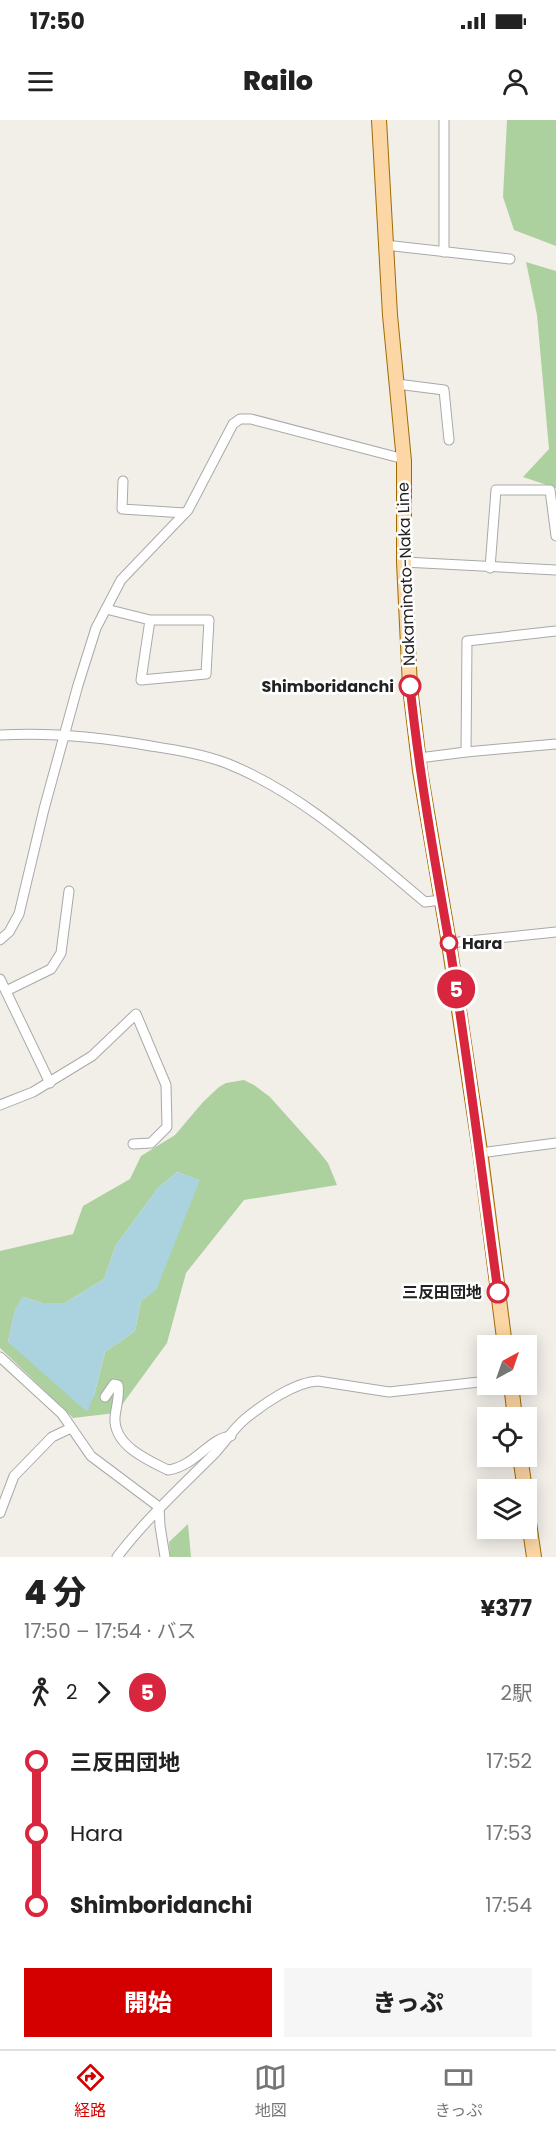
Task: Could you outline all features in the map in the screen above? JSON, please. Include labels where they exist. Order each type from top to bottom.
[{"type":"main road","name":"Nakaminato-Naka Line","points":[[379,120],[390,315],[404,459],[404,562],[410,687],[480,1153],[505,1335]]},
{"type":"main road","points":[[531,1539],[534,1557]]},
{"type":"street","points":[[444,120],[444,252]]},
{"type":"street","points":[[386,245],[510,259]]},
{"type":"street","points":[[397,384],[444,390],[449,440]]},
{"type":"street","points":[[0,940],[9,932],[19,914],[44,809],[96,628],[122,580],[185,513],[233,424],[240,419],[251,418],[404,459]]},
{"type":"street","points":[[123,481],[122,509],[185,513]]},
{"type":"street","points":[[490,568],[496,490],[550,490],[556,536]]},
{"type":"street","points":[[404,562],[556,570]]},
{"type":"street","points":[[106,609],[150,620],[209,620],[206,674],[141,680],[150,620]]},
{"type":"street","points":[[466,752],[467,641],[556,631]]},
{"type":"street","points":[[0,735],[38,733],[131,742],[188,752],[228,764],[306,808],[368,854],[425,902],[441,900]]},
{"type":"street","points":[[419,759],[466,752],[556,744]]},
{"type":"street","points":[[6,991],[51,969],[60,953],[69,891]]},
{"type":"street","points":[[449,943],[556,932]]},
{"type":"street","points":[[0,978],[50,1083]]},
{"type":"street","points":[[0,1105],[50,1083],[92,1056],[136,1014],[166,1085],[167,1127],[152,1143],[133,1144]]},
{"type":"street","points":[[480,1153],[556,1143]]},
{"type":"street","points":[[0,1357],[62,1414],[91,1456],[159,1507],[165,1557]]},
{"type":"street","points":[[117,1557],[159,1507],[231,1436],[243,1421],[271,1400],[309,1382],[318,1381],[389,1392],[477,1382]]},
{"type":"street","points":[[105,1397],[114,1384],[118,1385],[115,1417],[117,1433],[125,1443],[144,1458],[168,1470],[186,1465],[219,1438],[231,1436]]},
{"type":"street","points":[[0,1513],[9,1485],[18,1471],[52,1437],[71,1428]]},
{"type":"green space","points":[[507,120],[556,120],[556,246],[514,230],[503,197]]},
{"type":"green space","points":[[526,262],[556,271],[556,488],[523,477],[549,449],[537,315]]},
{"type":"green space","points":[[244,1080],[270,1097],[328,1163],[337,1185],[244,1200],[186,1273],[167,1343],[116,1413],[73,1418],[0,1348],[0,1251],[73,1234],[83,1206],[130,1179],[141,1156],[175,1135],[203,1102],[226,1083]],"holes":[[[177,1172],[199,1180],[156,1289],[141,1301],[135,1331],[105,1352],[94,1396],[8,1342],[15,1310],[23,1297],[42,1303],[65,1303],[104,1279],[116,1245],[158,1188]]]},
{"type":"green space","points":[[188,1524],[191,1557],[170,1557],[169,1542]]},
{"type":"water","points":[[177,1172],[200,1180],[156,1290],[141,1301],[135,1331],[105,1352],[94,1396],[87,1412],[8,1342],[15,1309],[23,1297],[42,1303],[65,1303],[104,1279],[116,1245],[158,1188]]},
{"type":"bus line","name":"5","points":[[410,686],[420,771],[449,943],[481,1158],[498,1292]]},
{"type":"place","name":"Shimboridanchi","points":[[410,686]]},
{"type":"place","name":"Hara","points":[[449,943]]},
{"type":"place","name":"三反田団地","points":[[498,1292]]}]
